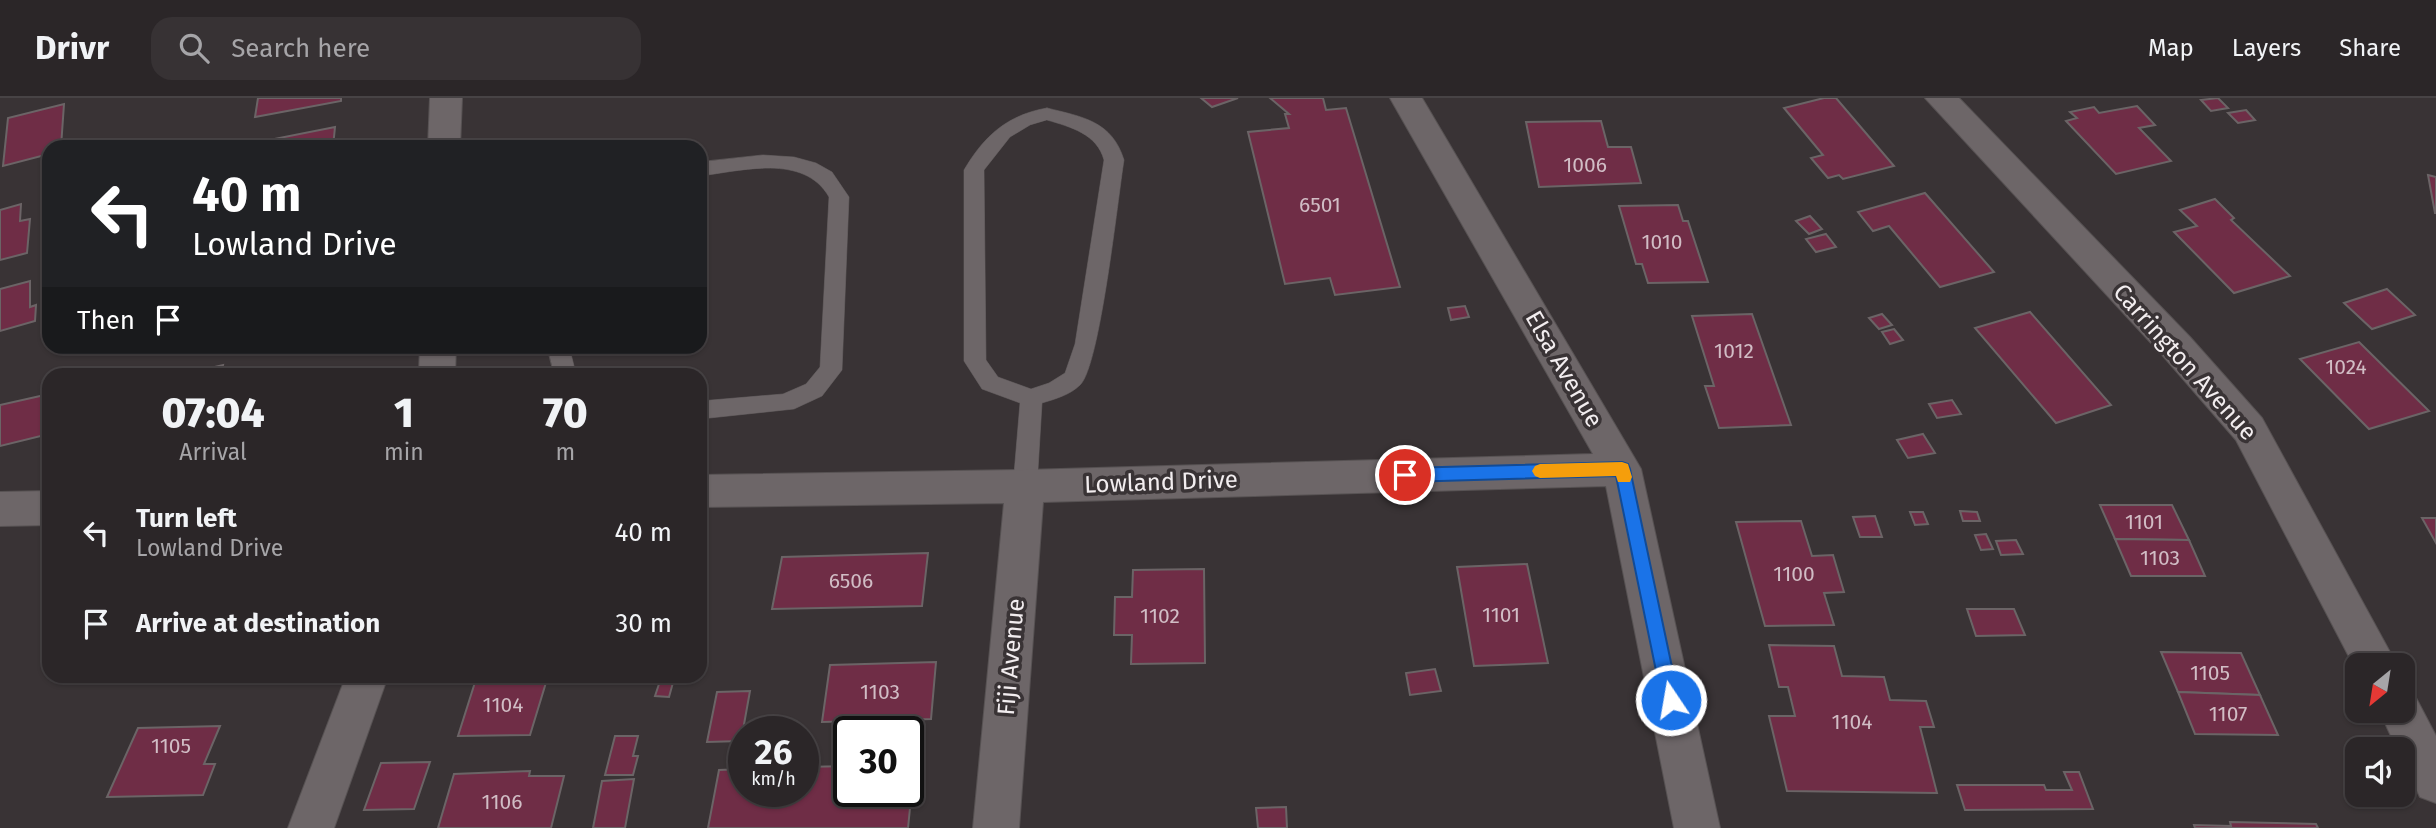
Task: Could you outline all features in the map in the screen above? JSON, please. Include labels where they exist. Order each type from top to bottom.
[{"type":"street","points":[[444,140],[446,98]]},
{"type":"street","name":"Elsa Avenue","points":[[1406,98],[1622,469],[1697,828]]},
{"type":"street","name":"Carrington Avenue","points":[[1941,98],[2177,347],[2249,429],[2370,653]]},
{"type":"street","name":"Lowland Drive","points":[[707,492],[1622,469]]},
{"type":"street","name":"Fiji Avenue","points":[[996,828],[1025,486]]},
{"type":"street","points":[[0,509],[42,508]]},
{"type":"street","points":[[311,828],[364,683]]},
{"type":"street","points":[[2415,721],[2436,782]]},
{"type":"lane","points":[[1047,114],[1083,124],[1109,143],[1114,160],[1086,344],[1074,378],[1057,389],[1031,398],[990,383],[975,361],[974,170],[999,134],[1028,116],[1047,114]]},
{"type":"lane","points":[[707,168],[776,161],[802,165],[825,176],[839,197],[831,370],[814,390],[786,403],[707,409]]},
{"type":"lane","points":[[1025,486],[1031,398]]},
{"type":"building","points":[[258,98],[341,98],[341,101],[255,117]]},
{"type":"building","points":[[1201,98],[1238,98],[1212,107]]},
{"type":"building","points":[[1270,98],[1323,98],[1326,110],[1346,108],[1400,287],[1335,295],[1330,278],[1285,284],[1248,132],[1289,128],[1285,114],[1289,114]]},
{"type":"building","points":[[1824,98],[1836,98],[1894,166],[1843,179],[1839,175],[1828,178],[1811,158],[1823,155],[1784,108]]},
{"type":"building","points":[[2218,98],[2228,108],[2211,111],[2201,100]]},
{"type":"building","points":[[64,104],[61,140],[42,140],[42,156],[3,166],[8,118]]},
{"type":"building","points":[[2137,106],[2155,125],[2139,128],[2171,161],[2116,174],[2066,121],[2077,118],[2070,112],[2094,107],[2099,113]]},
{"type":"building","points":[[2246,110],[2255,120],[2238,123],[2228,113]]},
{"type":"building","points":[[1601,121],[1608,147],[1631,147],[1641,183],[1539,187],[1526,122]]},
{"type":"building","points":[[335,127],[334,140],[274,139]]},
{"type":"building","points":[[2428,175],[2436,177],[2436,213],[2435,213]]},
{"type":"building","points":[[1925,193],[1994,272],[1940,287],[1889,226],[1873,231],[1858,212]]},
{"type":"building","points":[[2215,199],[2234,218],[2231,220],[2290,276],[2234,293],[2174,232],[2197,226],[2180,210]]},
{"type":"building","points":[[21,204],[20,221],[30,219],[27,253],[0,260],[0,210]]},
{"type":"building","points":[[1678,205],[1683,221],[1688,221],[1708,282],[1648,283],[1642,264],[1636,264],[1619,206]]},
{"type":"building","points":[[1810,216],[1822,229],[1809,234],[1796,221]]},
{"type":"building","points":[[1826,234],[1836,247],[1816,252],[1806,239]]},
{"type":"building","points":[[30,281],[30,307],[36,305],[35,321],[0,331],[0,289]]},
{"type":"building","points":[[2387,289],[2415,315],[2372,329],[2344,303]]},
{"type":"building","points":[[1465,306],[1469,317],[1451,320],[1448,308]]},
{"type":"building","points":[[2030,312],[2111,405],[2056,423],[1975,328]]},
{"type":"building","points":[[1752,314],[1791,425],[1719,428],[1705,386],[1714,386],[1692,316]]},
{"type":"building","points":[[1882,314],[1892,325],[1879,329],[1869,318]]},
{"type":"building","points":[[1894,329],[1903,340],[1890,344],[1882,332]]},
{"type":"building","points":[[2359,342],[2429,411],[2369,429],[2300,359]]},
{"type":"building","points":[[42,396],[42,436],[0,446],[0,405]]},
{"type":"building","points":[[1952,400],[1961,414],[1937,418],[1929,404]]},
{"type":"building","points":[[1923,434],[1935,453],[1908,458],[1897,440]]},
{"type":"building","points":[[2100,505],[2172,505],[2189,540],[2115,539]]},
{"type":"building","points":[[1960,511],[1977,512],[1980,521],[1963,521]]},
{"type":"building","points":[[1910,512],[1923,512],[1928,524],[1915,525]]},
{"type":"building","points":[[1875,516],[1882,537],[1860,537],[1853,517]]},
{"type":"building","points":[[2422,518],[2436,518],[2436,543]]},
{"type":"building","points":[[1801,521],[1812,556],[1833,555],[1844,592],[1824,593],[1834,625],[1765,626],[1736,522]]},
{"type":"building","points":[[1986,534],[1993,549],[1981,550],[1975,535]]},
{"type":"building","points":[[2115,539],[2189,540],[2205,576],[2131,576]]},
{"type":"building","points":[[2016,540],[2023,554],[2001,555],[1996,541]]},
{"type":"building","points":[[928,553],[922,606],[772,609],[782,557]]},
{"type":"building","points":[[1527,564],[1548,663],[1474,666],[1457,567]]},
{"type":"building","points":[[1204,569],[1205,663],[1131,664],[1132,635],[1114,635],[1115,597],[1132,597],[1133,570]]},
{"type":"building","points":[[1967,609],[2014,609],[2025,635],[1976,636]]},
{"type":"building","points":[[1769,645],[1834,646],[1842,676],[1884,677],[1890,700],[1926,701],[1934,727],[1920,727],[1937,793],[1787,791],[1769,716],[1795,716],[1788,687],[1779,687]]},
{"type":"building","points":[[2161,652],[2241,653],[2260,695],[2178,692]]},
{"type":"building","points":[[936,662],[931,719],[924,719],[924,716],[833,716],[833,722],[822,722],[830,665]]},
{"type":"building","points":[[1435,669],[1441,691],[1410,695],[1406,673]]},
{"type":"building","points":[[475,683],[546,683],[530,735],[458,736]]},
{"type":"building","points":[[659,683],[673,683],[669,697],[655,696]]},
{"type":"building","points":[[750,691],[746,716],[728,716],[728,741],[707,742],[717,692]]},
{"type":"building","points":[[2178,692],[2260,695],[2278,735],[2195,734]]},
{"type":"building","points":[[220,726],[204,764],[215,764],[203,795],[107,797],[138,728]]},
{"type":"building","points":[[615,736],[638,736],[633,756],[638,756],[633,775],[605,775]]},
{"type":"building","points":[[430,762],[414,809],[364,810],[381,763]]},
{"type":"building","points":[[833,766],[833,807],[910,807],[908,828],[708,828],[719,770],[728,770],[728,807],[819,807],[819,767]]},
{"type":"building","points":[[530,771],[529,776],[564,776],[551,828],[438,828],[454,774]]},
{"type":"building","points":[[2064,772],[2079,772],[2093,809],[1965,810],[1957,785],[2044,785],[2046,790],[2072,790]]},
{"type":"building","points":[[634,779],[625,828],[593,828],[602,781]]},
{"type":"building","points":[[1286,807],[1287,828],[1258,828],[1256,808]]},
{"type":"building","points":[[2230,822],[2316,824],[2318,828],[2195,828],[2194,825],[2231,826]]},
{"type":"slow traffic","points":[[1540,471],[1622,469],[1624,477]]},
{"type":"route","points":[[1405,475],[1622,469],[1671,700]]}]
